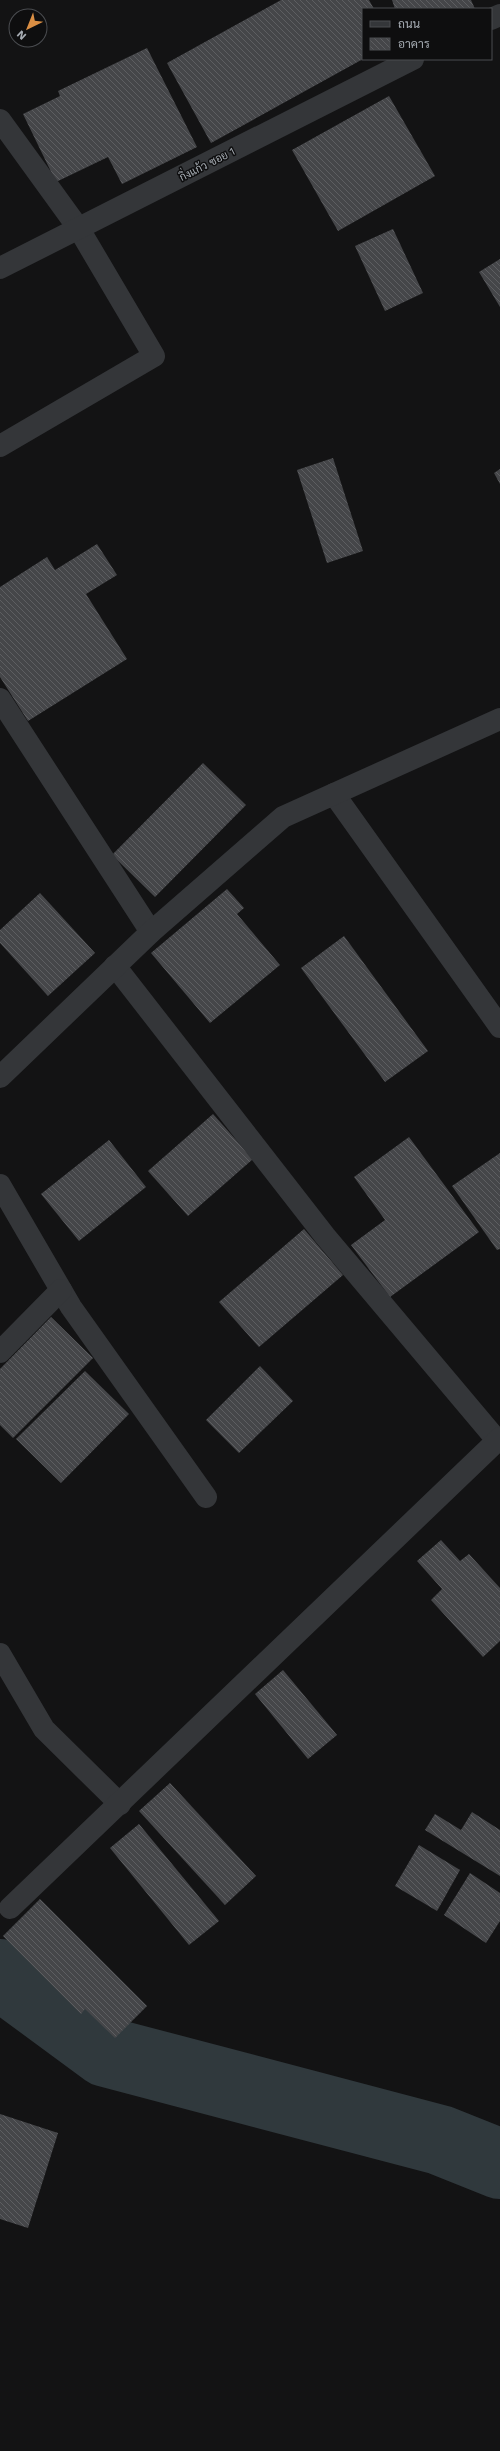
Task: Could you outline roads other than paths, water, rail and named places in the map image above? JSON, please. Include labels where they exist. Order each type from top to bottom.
[{"type":"street","name":"กิ่งแก้ว ซอย 1","points":[[0,268],[79,230],[411,60]]},
{"type":"street","points":[[0,120],[79,230],[154,356],[0,446]]},
{"type":"street","points":[[0,699],[151,932]]},
{"type":"street","points":[[0,1077],[151,932],[283,817],[500,719]]},
{"type":"street","points":[[334,794],[500,1027]]},
{"type":"street","points":[[10,1908],[120,1804],[498,1438],[325,1236],[115,966]]},
{"type":"street","points":[[0,1185],[71,1307],[206,1497]]},
{"type":"street","points":[[0,1352],[60,1290]]},
{"type":"street","points":[[0,1654],[44,1729],[120,1804]]},
{"type":"waterway","points":[[0,1974],[106,2052],[440,2140],[500,2164]]}]
